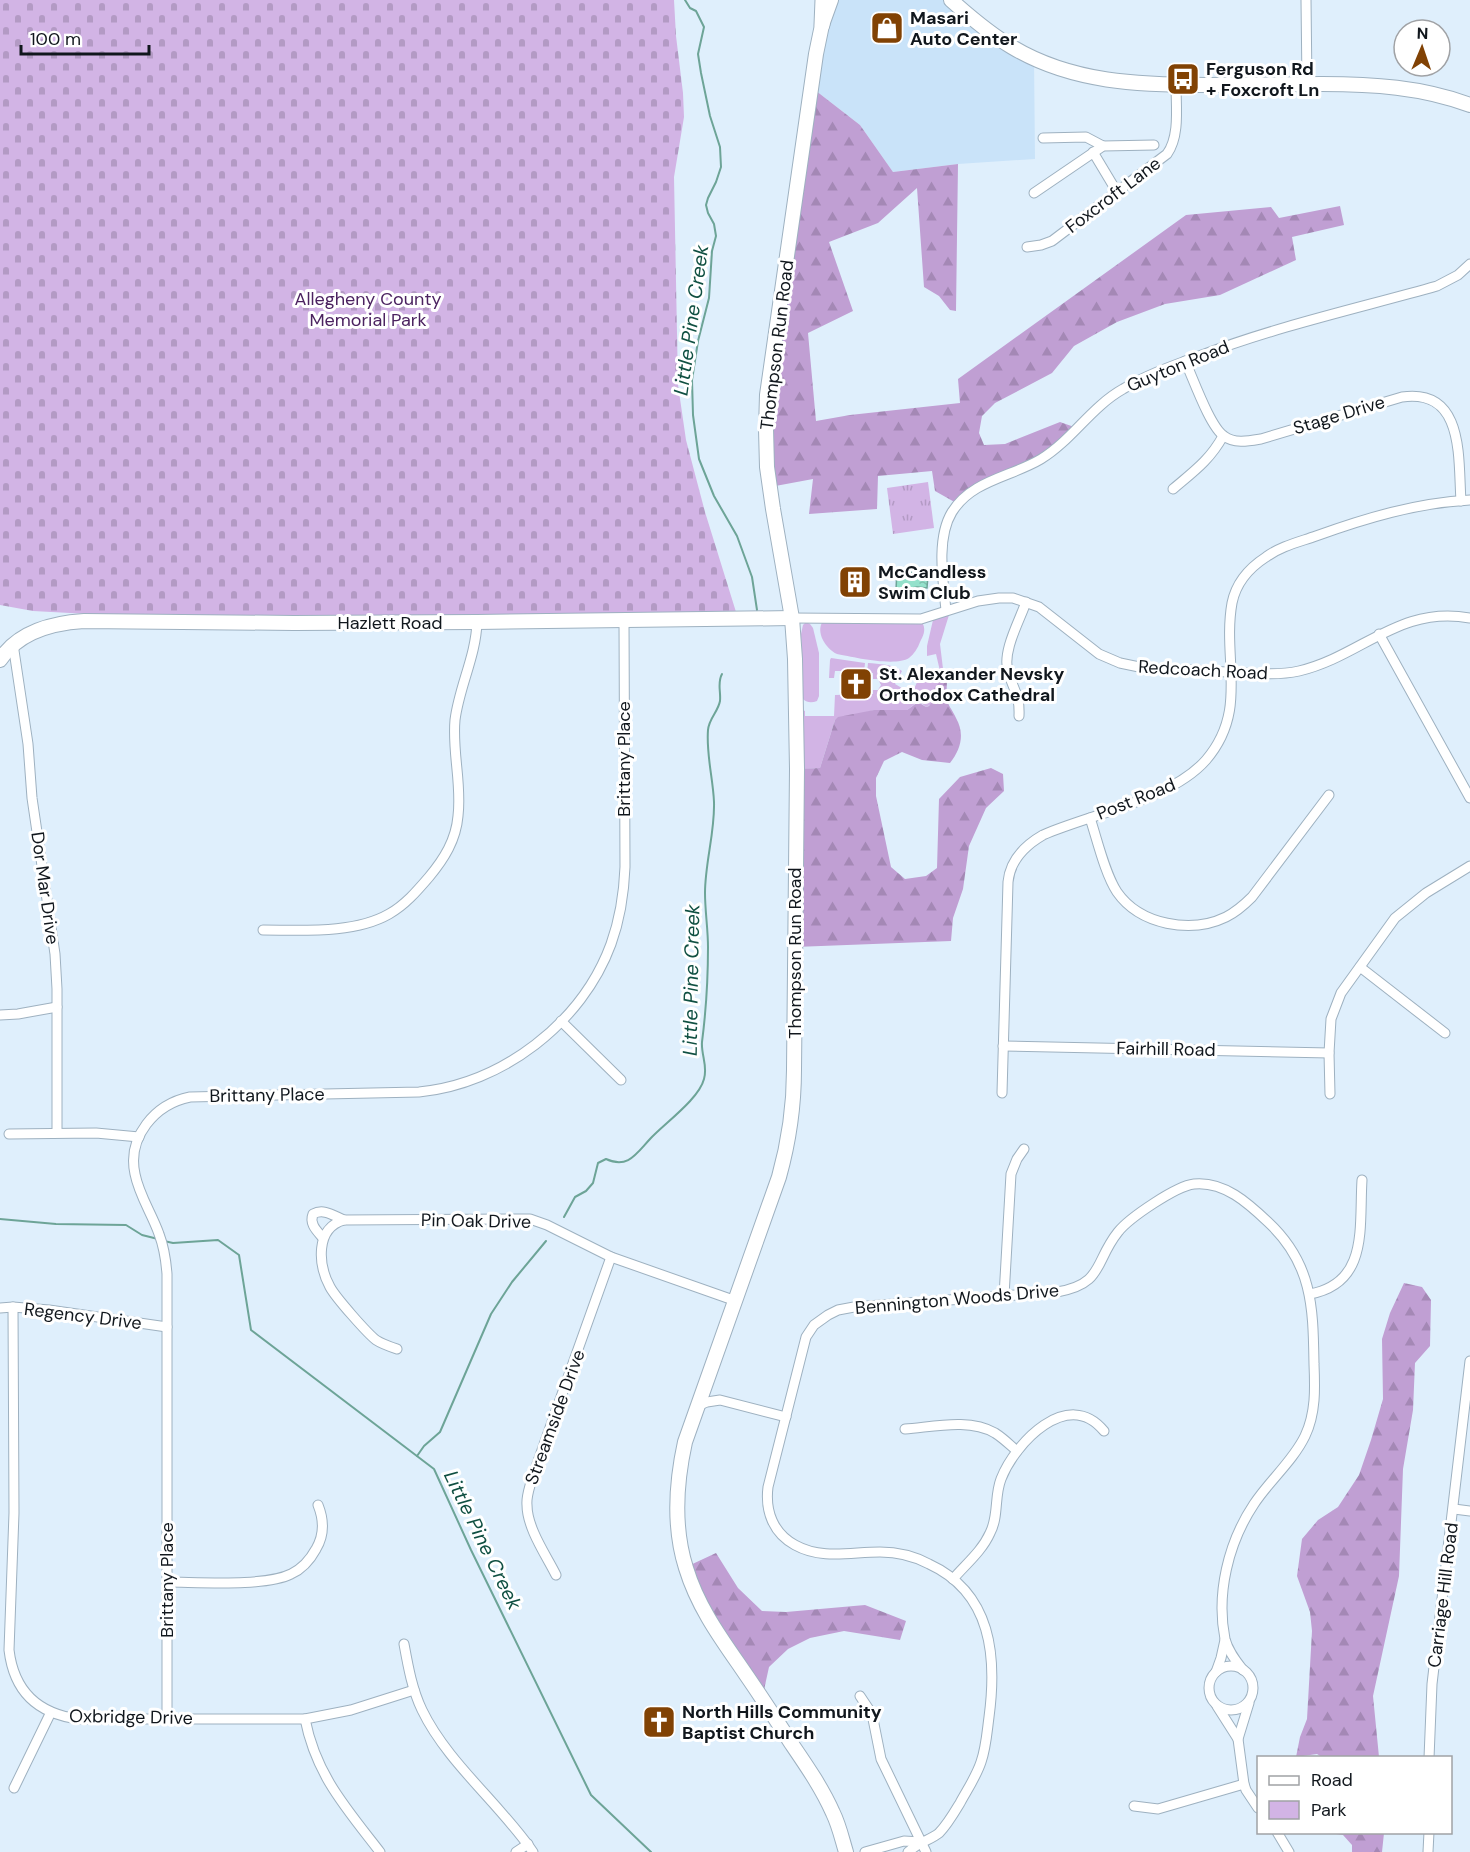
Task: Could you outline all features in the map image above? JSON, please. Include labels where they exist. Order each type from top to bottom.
[{"type":"main road","points":[[822,25],[823,0]]},
{"type":"street","name":"Thompson Run Road","points":[[831,0],[822,25],[810,97],[766,411],[766,448],[770,487],[792,618],[797,758],[793,1109],[779,1177],[685,1442],[678,1479],[678,1523],[686,1567],[705,1614],[815,1780],[833,1813],[846,1852]]},
{"type":"street","points":[[951,0],[1014,48],[1045,63],[1096,79],[1176,85],[1371,85],[1438,96],[1470,105]]},
{"type":"street","points":[[1306,0],[1307,84]]},
{"type":"street","name":"Foxcroft Lane","points":[[1027,247],[1052,241],[1164,157],[1172,147],[1175,135],[1176,85]]},
{"type":"street","points":[[1043,138],[1086,137],[1103,146],[1154,145]]},
{"type":"street","points":[[1035,193],[1103,146]]},
{"type":"street","points":[[1093,152],[1117,192]]},
{"type":"street","name":"Guyton Road","points":[[946,610],[942,566],[944,541],[949,517],[958,504],[984,484],[1048,455],[1066,440],[1095,409],[1121,390],[1152,374],[1255,336],[1437,286],[1458,275],[1470,264]]},
{"type":"street","points":[[1173,489],[1214,453],[1223,436],[1215,426],[1185,361]]},
{"type":"street","name":"Stage Drive","points":[[1223,436],[1237,441],[1250,441],[1393,399],[1422,396],[1441,406],[1454,428],[1465,501]]},
{"type":"street","name":"Post Road","points":[[1002,1093],[1008,891],[1011,866],[1026,847],[1043,835],[1170,788],[1200,767],[1223,734],[1231,704],[1230,621],[1233,597],[1242,579],[1251,569],[1284,547],[1376,516],[1424,505],[1465,501]]},
{"type":"street","name":"Redcoach Road","points":[[946,610],[999,598],[1013,598],[1046,612],[1099,654],[1120,663],[1144,668],[1276,674],[1299,671],[1332,659],[1407,622],[1441,616],[1470,618]]},
{"type":"street","points":[[1019,716],[1018,694],[1006,663],[1026,602]]},
{"type":"street","points":[[792,618],[921,619],[946,610]]},
{"type":"street","name":"Hazlett Road","points":[[0,660],[13,644],[37,631],[70,622],[84,621],[294,623],[792,618]]},
{"type":"street","name":"Brittany Place","points":[[167,1718],[167,1274],[161,1241],[135,1174],[134,1159],[140,1137],[149,1120],[158,1110],[170,1103],[190,1097],[419,1092],[453,1086],[487,1074],[513,1060],[539,1042],[561,1021],[581,997],[603,962],[622,905],[625,867],[624,620]]},
{"type":"street","points":[[263,930],[351,927],[377,920],[406,902],[440,863],[450,845],[458,820],[459,788],[455,721],[459,698],[476,642],[477,622]]},
{"type":"street","points":[[1379,634],[1470,798]]},
{"type":"street","name":"Dor Mar Drive","points":[[13,644],[28,744],[32,798],[55,954],[57,1132]]},
{"type":"street","points":[[1090,818],[1113,884],[1132,908],[1152,920],[1198,924],[1224,918],[1242,907],[1329,795]]},
{"type":"street","points":[[1330,1094],[1331,1019],[1341,993],[1389,925],[1402,911],[1470,866]]},
{"type":"street","points":[[1360,967],[1445,1033]]},
{"type":"street","points":[[0,1015],[57,1007]]},
{"type":"street","points":[[561,1021],[621,1080]]},
{"type":"street","name":"Fairhill Road","points":[[1003,1046],[1329,1053]]},
{"type":"street","points":[[9,1134],[57,1132],[140,1137]]},
{"type":"street","points":[[1004,1296],[1011,1174],[1024,1149]]},
{"type":"street","points":[[1310,1294],[1335,1286],[1352,1267],[1358,1250],[1362,1180]]},
{"type":"street","name":"Bennington Woods Drive","points":[[908,1852],[940,1832],[972,1781],[983,1755],[993,1666],[989,1640],[976,1608],[962,1589],[953,1579],[927,1562],[880,1552],[817,1554],[801,1548],[784,1537],[771,1519],[767,1500],[770,1480],[806,1337],[814,1325],[844,1308],[1057,1292],[1082,1284],[1095,1274],[1120,1229],[1175,1190],[1188,1185],[1200,1184],[1219,1187],[1233,1193],[1279,1233],[1294,1254],[1310,1294],[1313,1311],[1314,1406],[1311,1422],[1301,1443],[1254,1503],[1235,1540],[1225,1580],[1223,1612],[1225,1640],[1221,1658],[1210,1680],[1208,1690],[1211,1699],[1238,1739]]},
{"type":"street","name":"Pin Oak Drive","points":[[398,1349],[376,1339],[334,1293],[324,1269],[323,1238],[313,1225],[313,1214],[321,1211],[344,1220],[525,1218],[541,1222],[611,1257],[736,1300]]},
{"type":"street","points":[[323,1238],[332,1226],[344,1220]]},
{"type":"street","name":"Streamside Drive","points":[[556,1575],[531,1524],[527,1498],[532,1478],[611,1257]]},
{"type":"street","name":"Oxbridge Drive","points":[[13,1307],[14,1513],[9,1650],[12,1666],[22,1689],[33,1702],[51,1712],[79,1719],[305,1719],[351,1710],[414,1690]]},
{"type":"street","name":"Regency Drive","points":[[0,1308],[49,1310],[167,1327]]},
{"type":"street","name":"Carriage Hill Road","points":[[1429,1756],[1432,1684],[1470,1361]]},
{"type":"street","points":[[706,1380],[712,1393],[720,1400]]},
{"type":"street","points":[[697,1406],[720,1400],[786,1417]]},
{"type":"street","points":[[953,1579],[977,1553],[989,1535],[995,1520],[1002,1478],[1017,1451],[1044,1425],[1063,1416],[1086,1416],[1104,1431]]},
{"type":"street","points":[[905,1429],[979,1426],[997,1434],[1017,1451]]},
{"type":"street","points":[[167,1582],[257,1581],[276,1579],[291,1574],[304,1566],[318,1545],[323,1523],[318,1505]]},
{"type":"street","points":[[1454,1509],[1470,1511]]},
{"type":"street","name":"Bennington Woods Drive","points":[[1225,1640],[1234,1658],[1252,1682],[1251,1698],[1238,1739],[1244,1784],[1257,1807]]},
{"type":"street","points":[[404,1644],[414,1690],[423,1713],[440,1739],[530,1848],[516,1852]]},
{"type":"street","points":[[1216,1672],[1229,1666],[1244,1670]]},
{"type":"street","points":[[860,1696],[872,1714],[881,1759],[926,1852]]},
{"type":"street","points":[[1216,1705],[1225,1710],[1234,1710],[1245,1705],[1251,1698]]},
{"type":"street","points":[[14,1788],[51,1712]]},
{"type":"street","points":[[305,1719],[313,1750],[325,1778],[380,1852]]},
{"type":"street","points":[[1134,1806],[1158,1809],[1244,1784]]},
{"type":"street","points":[[1278,1834],[1289,1852]]},
{"type":"street","points":[[1428,1852],[1429,1834]]},
{"type":"street","points":[[866,1852],[904,1841],[921,1842]]},
{"type":"shaded area","points":[[831,0],[951,0],[1034,58],[1035,159],[958,164],[893,172],[860,125],[811,87]]},
{"type":"green space","name":"Allegheny County Memorial Park","points":[[0,0],[674,0],[684,117],[674,177],[678,385],[686,440],[705,512],[736,612],[486,618],[107,615],[33,611],[0,605]]},
{"type":"green space","points":[[811,87],[860,125],[893,172],[958,164],[956,311],[950,310],[939,296],[924,287],[917,188],[878,223],[829,242],[853,311],[808,333],[816,421],[960,403],[958,379],[1186,215],[1271,207],[1279,218],[1340,206],[1344,225],[1292,237],[1296,260],[1220,295],[1165,304],[1117,322],[1074,346],[1052,373],[995,403],[982,416],[979,433],[984,445],[1005,444],[1060,422],[1077,428],[1061,445],[994,478],[958,504],[935,491],[932,471],[878,476],[877,509],[809,514],[813,479],[770,487],[766,429]]},
{"type":"green space","points":[[928,482],[934,528],[893,534],[887,488]]},
{"type":"green space","points":[[949,615],[940,644],[944,677],[931,691],[932,704],[926,707],[921,703],[916,703],[907,710],[875,710],[835,720],[820,768],[803,769],[803,710],[805,716],[834,716],[835,695],[873,694],[873,690],[878,690],[881,685],[878,679],[873,679],[873,673],[867,673],[868,663],[886,665],[902,671],[895,684],[907,691],[910,686],[914,689],[922,671],[930,673],[940,671],[936,654],[927,656],[927,646],[933,620]]},
{"type":"green space","points":[[823,621],[921,623],[924,631],[913,655],[903,661],[894,662],[833,652],[821,635]]},
{"type":"green space","points":[[806,622],[813,628],[819,653],[819,696],[817,701],[811,702],[803,699],[801,634]]},
{"type":"green space","points":[[831,658],[865,663],[864,673],[851,675],[850,671],[835,671],[834,678],[829,678]]},
{"type":"green space","points":[[944,677],[947,680],[947,700],[959,724],[961,736],[954,758],[950,763],[922,760],[902,752],[884,761],[876,778],[876,796],[891,867],[905,879],[926,876],[937,868],[939,799],[960,777],[991,768],[1003,774],[1004,791],[986,808],[969,846],[963,889],[953,918],[951,941],[795,947],[797,769],[820,768],[835,720],[838,717],[874,710],[907,710],[918,702],[926,707],[929,706],[933,700],[931,691]]},
{"type":"green space","points":[[1404,1283],[1422,1287],[1431,1300],[1430,1346],[1415,1363],[1413,1410],[1403,1469],[1399,1576],[1373,1696],[1379,1756],[1320,1756],[1317,1754],[1296,1756],[1307,1719],[1312,1631],[1310,1612],[1297,1576],[1302,1539],[1318,1520],[1338,1507],[1359,1475],[1383,1399],[1382,1339],[1390,1313]]},
{"type":"green space","points":[[716,1553],[738,1588],[762,1611],[786,1612],[865,1605],[906,1621],[900,1640],[844,1631],[810,1638],[788,1649],[769,1667],[762,1699],[686,1567]]},
{"type":"green space","points":[[1336,1834],[1384,1834],[1382,1852],[1352,1852],[1352,1845],[1343,1835]]},
{"type":"water","points":[[897,569],[919,574],[926,573],[928,575],[927,588],[896,590]]},
{"type":"waterway","name":"Little Pine Creek","points":[[685,0],[690,8],[696,11],[704,27],[698,54],[710,116],[720,147],[721,167],[706,205],[716,236],[712,251],[709,298],[698,341],[692,380],[693,415],[699,459],[714,496],[737,536],[752,577],[757,610]]},
{"type":"waterway","name":"Little Pine Creek","points":[[564,1217],[575,1197],[586,1191],[593,1183],[598,1163],[606,1159],[614,1162],[626,1161],[636,1155],[689,1103],[704,1079],[702,1042],[708,947],[705,893],[714,813],[708,730],[720,701],[719,684],[722,674]]},
{"type":"waterway","points":[[0,1219],[56,1224],[126,1225],[142,1235],[158,1239]]},
{"type":"waterway","name":"Little Pine Creek","points":[[164,1241],[173,1243],[218,1240],[239,1255],[251,1330],[434,1469],[471,1550],[591,1795],[651,1852]]},
{"type":"waterway","name":"Little Pine Creek","points":[[417,1456],[424,1446],[440,1432],[491,1314],[512,1282],[546,1241]]},
{"type":"place","name":"Masari Auto Center","points":[[887,28]]},
{"type":"place","name":"Ferguson Rd + Foxcroft Ln","points":[[1183,79]]},
{"type":"place","name":"McCandless Swim Club","points":[[855,582]]},
{"type":"place","name":"St. Alexander Nevsky Orthodox Cathedral","points":[[856,684]]},
{"type":"place","name":"North Hills Community Baptist Church","points":[[659,1722]]}]
